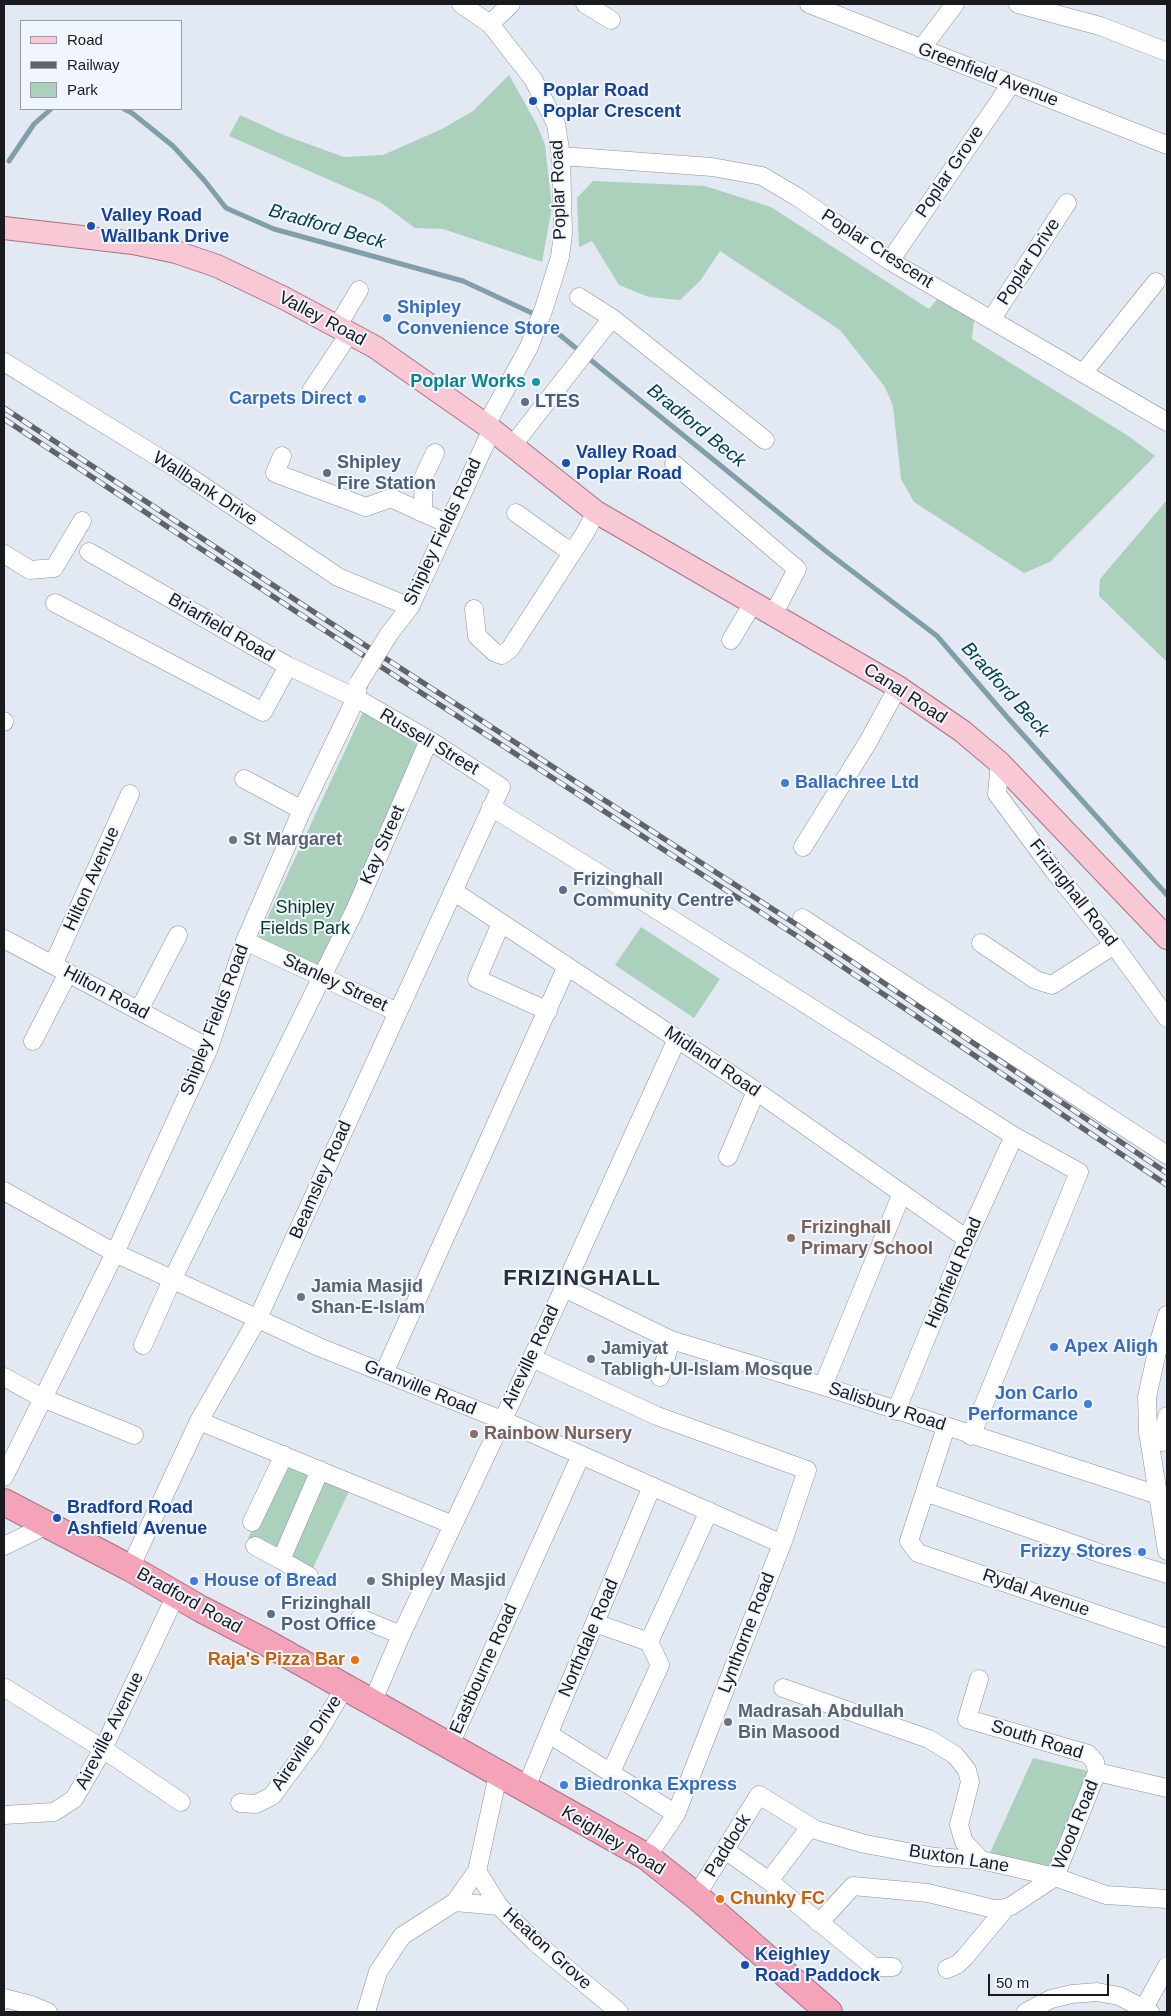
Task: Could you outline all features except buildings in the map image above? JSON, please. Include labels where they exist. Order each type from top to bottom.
[{"type":"highway","name":"Bradford Road","points":[[4,1502],[130,1568],[372,1703]]},
{"type":"highway","name":"Keighley Road","points":[[372,1703],[647,1857],[696,1896],[829,2012]]},
{"type":"main road","name":"Valley Road","points":[[4,228],[134,243],[176,252],[217,266],[284,298],[375,347],[489,427],[596,512]]},
{"type":"main road","name":"Canal Road","points":[[596,512],[898,687],[962,731],[1000,763],[1167,938]]},
{"type":"street","name":"Poplar Road","points":[[461,4],[490,24],[532,80],[556,124],[562,156],[563,234],[560,257],[529,348],[489,427]]},
{"type":"street","points":[[490,24],[511,4]]},
{"type":"street","points":[[585,4],[611,20]]},
{"type":"street","name":"Greenfield Avenue","points":[[808,4],[1167,145]]},
{"type":"street","points":[[921,48],[955,4]]},
{"type":"street","points":[[1018,4],[1100,26],[1167,52]]},
{"type":"street","name":"Poplar Grove","points":[[890,261],[1011,84]]},
{"type":"street","name":"Poplar Crescent","points":[[562,156],[712,167],[762,176],[799,198],[890,261],[1084,372],[1167,422]]},
{"type":"street","name":"Poplar Drive","points":[[991,320],[1067,203]]},
{"type":"street","points":[[1084,372],[1156,282]]},
{"type":"street","points":[[311,391],[343,330],[359,290]]},
{"type":"street","points":[[579,297],[612,318],[766,440]]},
{"type":"street","points":[[513,445],[591,348],[612,318]]},
{"type":"street","name":"Wallbank Drive","points":[[4,362],[179,470],[338,577],[410,607]]},
{"type":"street","name":"Shipley Fields Road","points":[[4,1477],[115,1253],[209,1048],[245,941],[302,810],[357,691],[389,634],[410,607],[489,427]]},
{"type":"street","points":[[420,512],[423,505],[424,476],[435,452]]},
{"type":"street","points":[[282,456],[275,473],[366,507],[391,498],[448,524]]},
{"type":"street","points":[[674,464],[797,569],[773,614]]},
{"type":"street","points":[[516,512],[573,552]]},
{"type":"street","points":[[474,609],[477,636],[494,652],[502,656],[510,649],[573,552],[596,512]]},
{"type":"street","points":[[4,554],[30,570],[54,568],[82,521]]},
{"type":"street","name":"Briarfield Road","points":[[89,552],[288,666],[357,691]]},
{"type":"street","points":[[55,603],[263,712],[288,666]]},
{"type":"street","points":[[731,640],[753,603]]},
{"type":"street","points":[[803,846],[868,742],[898,687]]},
{"type":"street","name":"Russell Street","points":[[357,691],[501,787]]},
{"type":"street","name":"Kay Street","points":[[143,1345],[172,1280],[355,910],[429,740]]},
{"type":"street","name":"Frizinghall Road","points":[[1000,763],[997,794],[1054,872],[1114,946],[1167,1018]]},
{"type":"street","points":[[244,779],[302,810]]},
{"type":"street","name":"Beamsley Road","points":[[130,1568],[199,1421],[258,1318],[501,787]]},
{"type":"street","name":"Hilton Avenue","points":[[33,1041],[130,794]]},
{"type":"street","points":[[491,807],[1014,1136],[1079,1172],[971,1436]]},
{"type":"street","name":"Midland Road","points":[[452,891],[756,1091],[967,1239]]},
{"type":"street","points":[[802,918],[1167,1154]]},
{"type":"street","points":[[501,923],[477,980],[548,1011]]},
{"type":"street","points":[[139,1010],[178,935]]},
{"type":"street","name":"Hilton Road","points":[[4,939],[209,1048]]},
{"type":"street","name":"Stanley Street","points":[[245,941],[397,1012]]},
{"type":"street","points":[[981,943],[1036,980],[1052,985],[1114,946]]},
{"type":"street","points":[[384,1373],[567,966]]},
{"type":"street","name":"Aireville Road","points":[[372,1703],[401,1635],[532,1358],[677,1039]]},
{"type":"street","points":[[728,1157],[756,1091]]},
{"type":"street","name":"Highfield Road","points":[[896,1411],[967,1239],[1014,1136]]},
{"type":"street","name":"Granville Road","points":[[4,1191],[115,1253],[319,1347],[502,1420],[782,1544]]},
{"type":"street","points":[[822,1386],[902,1193]]},
{"type":"street","name":"Salisbury Road","points":[[564,1288],[671,1340],[822,1386],[1158,1496]]},
{"type":"street","points":[[1167,1315],[1147,1397],[1148,1432],[1167,1548]]},
{"type":"street","points":[[660,1377],[671,1340]]},
{"type":"street","name":"Lynthorne Road","points":[[532,1358],[657,1416],[808,1470],[782,1544],[678,1808],[647,1857]]},
{"type":"street","points":[[4,1377],[42,1398],[134,1435]]},
{"type":"street","points":[[1165,1444],[1167,1416]]},
{"type":"street","points":[[199,1421],[453,1525]]},
{"type":"street","points":[[946,1427],[925,1492],[1102,1554],[1167,1574]]},
{"type":"street","points":[[1148,1432],[1165,1444]]},
{"type":"street","name":"Eastbourne Road","points":[[449,1746],[581,1455]]},
{"type":"street","points":[[252,1522],[284,1456]]},
{"type":"street","points":[[280,1560],[320,1470]]},
{"type":"street","name":"Northdale Road","points":[[525,1790],[652,1486]]},
{"type":"street","name":"Rydal Avenue","points":[[925,1492],[909,1541],[918,1553],[1167,1638]]},
{"type":"street","points":[[649,1642],[709,1511]]},
{"type":"street","points":[[4,1546],[47,1525]]},
{"type":"street","points":[[255,1546],[309,1576]]},
{"type":"street","name":"Aireville Avenue","points":[[4,1815],[54,1812],[74,1800],[103,1749],[176,1595]]},
{"type":"street","points":[[360,1618],[401,1635]]},
{"type":"street","points":[[594,1623],[649,1642],[660,1665],[611,1772]]},
{"type":"street","name":"South Road","points":[[980,1679],[967,1719],[1088,1754],[1095,1762],[1098,1772],[1167,1788]]},
{"type":"street","name":"Aireville Drive","points":[[240,1803],[256,1804],[272,1796],[313,1741],[344,1687]]},
{"type":"street","points":[[5,1688],[103,1749],[181,1802]]},
{"type":"street","points":[[783,1688],[929,1739],[955,1755],[968,1770],[970,1782],[959,1825],[964,1842],[981,1860]]},
{"type":"street","points":[[549,1734],[611,1772],[678,1808]]},
{"type":"street","name":"Wood Road","points":[[1055,1877],[1098,1772]]},
{"type":"street","points":[[366,2012],[378,1972],[402,1936],[455,1902],[477,1871],[498,1774]]},
{"type":"street","name":"Buxton Lane","points":[[759,1795],[816,1830],[865,1844],[935,1857],[981,1860],[1055,1877],[1106,1895],[1167,1899]]},
{"type":"street","name":"Paddock","points":[[696,1896],[759,1795]]},
{"type":"street","points":[[769,1881],[810,1827]]},
{"type":"street","points":[[725,1850],[769,1881],[819,1924],[874,1967],[893,1967]]},
{"type":"street","name":"Heaton Grove","points":[[477,1871],[499,1906],[535,1942],[619,2012]]},
{"type":"street","points":[[947,1969],[965,1958],[1005,1909],[1055,1877]]},
{"type":"street","points":[[819,1924],[853,1886],[928,1893],[994,1910],[1005,1909]]},
{"type":"street","name":"Heaton Grove","points":[[455,1902],[499,1906]]},
{"type":"street","points":[[1026,2012],[1051,1999],[1072,1994],[1097,1992],[1119,1996],[1147,2010],[1167,1966]]},
{"type":"street","points":[[4,1998],[31,2005],[48,2012]]},
{"type":"green space","points":[[509,75],[537,125],[545,145],[552,207],[542,262],[443,229],[415,228],[380,202],[229,136],[240,115],[286,136],[344,157],[383,155],[442,129],[473,111]]},
{"type":"green space","points":[[593,181],[705,186],[771,207],[929,309],[939,297],[974,319],[972,339],[1130,437],[1155,456],[1050,562],[1024,573],[914,502],[901,479],[893,406],[885,387],[840,330],[720,251],[700,281],[680,300],[649,297],[619,285],[592,241],[579,247],[577,198]]},
{"type":"green space","points":[[1167,500],[1167,662],[1099,596],[1100,579]]},
{"type":"green space","name":"Shipley Fields Park","points":[[363,712],[419,746],[322,967],[258,938]]},
{"type":"green space","points":[[641,927],[720,979],[694,1018],[615,965]]},
{"type":"green space","points":[[286,1462],[350,1489],[313,1568],[248,1538]]},
{"type":"green space","points":[[1033,1758],[1088,1771],[1051,1868],[990,1853]]},
{"type":"waterway","name":"Bradford Beck","points":[[9,161],[34,124],[50,110]]},
{"type":"waterway","name":"Bradford Beck","points":[[126,110],[173,146],[226,208],[274,229],[463,281],[534,314],[827,552],[937,636],[1167,895]]},
{"type":"railway","points":[[4,408],[323,618],[805,930],[1167,1173]]},
{"type":"railway","points":[[4,419],[318,626],[800,938],[1167,1185]]},
{"type":"place","name":"Poplar Road Poplar Crescent","points":[[533,101]]},
{"type":"place","name":"Valley Road Wallbank Drive","points":[[91,226]]},
{"type":"place","name":"Shipley Convenience Store","points":[[387,318]]},
{"type":"place","name":"Poplar Works","points":[[536,382]]},
{"type":"place","name":"Carpets Direct","points":[[362,399]]},
{"type":"place","name":"LTES","points":[[525,402]]},
{"type":"place","name":"Valley Road Poplar Road","points":[[566,463]]},
{"type":"place","name":"Shipley Fire Station","points":[[327,473]]},
{"type":"place","name":"Ballachree Ltd","points":[[785,783]]},
{"type":"place","name":"St Margaret","points":[[233,840]]},
{"type":"place","name":"Frizinghall Community Centre","points":[[563,890]]},
{"type":"place","name":"Frizinghall Primary School","points":[[791,1238]]},
{"type":"place","name":"Jamia Masjid Shan-E-Islam","points":[[301,1297]]},
{"type":"place","name":"Apex Aligh","points":[[1054,1347]]},
{"type":"place","name":"Jamiyat Tabligh-Ul-Islam Mosque","points":[[591,1359]]},
{"type":"place","name":"Jon Carlo Performance","points":[[1088,1404]]},
{"type":"place","name":"Rainbow Nursery","points":[[474,1434]]},
{"type":"place","name":"Bradford Road Ashfield Avenue","points":[[57,1518]]},
{"type":"place","name":"Frizzy Stores","points":[[1142,1552]]},
{"type":"place","name":"House of Bread","points":[[194,1581]]},
{"type":"place","name":"Shipley Masjid","points":[[371,1581]]},
{"type":"place","name":"Frizinghall Post Office","points":[[271,1614]]},
{"type":"place","name":"Raja's Pizza Bar","points":[[355,1660]]},
{"type":"place","name":"Madrasah Abdullah Bin Masood","points":[[728,1722]]},
{"type":"place","name":"Biedronka Express","points":[[564,1785]]},
{"type":"place","name":"Chunky FC","points":[[720,1899]]},
{"type":"place","name":"Keighley Road Paddock","points":[[745,1965]]},
{"type":"district","name":"FRIZINGHALL","points":[[582,1279]]}]
